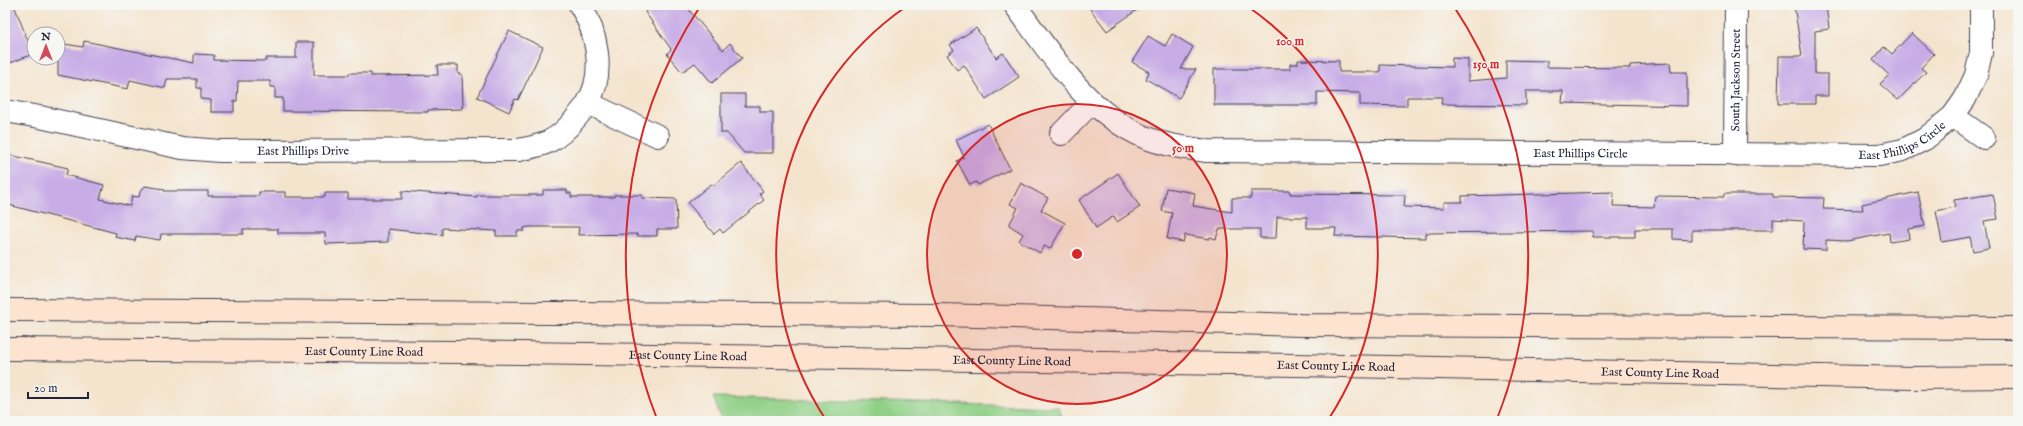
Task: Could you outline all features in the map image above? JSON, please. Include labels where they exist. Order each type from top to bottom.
[{"type":"main road","points":[[5,310],[931,315],[1308,325],[2018,328]]},
{"type":"main road","name":"East County Line Road","points":[[5,349],[458,352],[1296,364],[1904,378],[2018,377]]},
{"type":"street","name":"East Phillips Drive","points":[[5,111],[40,117],[182,148],[228,151],[485,152],[519,150],[548,142],[570,125],[588,103],[596,82],[598,58],[595,38],[587,16],[580,5]]},
{"type":"street","name":"East Phillips Circle","points":[[1015,5],[1078,89],[1091,103],[1116,122],[1144,137],[1175,147],[1207,151],[1735,155],[1879,155],[1902,150],[1925,139],[1953,116],[1965,99],[1976,75],[1981,54],[1981,5]]},
{"type":"street","name":"South Jackson Street","points":[[1735,155],[1736,5]]},
{"type":"street","points":[[588,103],[658,136]]},
{"type":"street","points":[[1061,134],[1091,103]]},
{"type":"street","points":[[1953,116],[1984,138]]},
{"type":"green space","points":[[713,397],[1058,407],[1064,421],[722,421]]},
{"type":"building","points":[[5,5],[14,5],[26,36],[26,57],[5,65]]},
{"type":"building","points":[[655,5],[685,5],[723,50],[730,43],[742,58],[712,83],[695,63],[682,72],[667,54],[671,49],[645,12]]},
{"type":"building","points":[[1087,5],[1144,5],[1107,31]]},
{"type":"building","points":[[1794,5],[1826,5],[1829,29],[1815,31],[1815,74],[1828,74],[1828,96],[1815,96],[1815,104],[1778,104],[1779,56],[1802,56]]},
{"type":"building","points":[[976,28],[996,58],[1003,53],[1019,77],[986,99],[964,65],[957,70],[947,55],[954,50],[950,45]]},
{"type":"building","points":[[509,31],[543,47],[518,100],[515,99],[509,112],[477,97]]},
{"type":"building","points":[[1912,33],[1934,54],[1921,68],[1926,72],[1898,100],[1880,84],[1889,75],[1873,60],[1884,47],[1892,54]]},
{"type":"building","points":[[1172,34],[1193,47],[1181,69],[1196,69],[1179,98],[1146,79],[1149,72],[1132,62],[1148,36],[1165,46]]},
{"type":"building","points":[[84,41],[194,63],[194,54],[214,55],[214,60],[266,61],[266,58],[296,58],[296,42],[314,42],[314,75],[349,75],[349,73],[371,73],[371,76],[438,75],[437,65],[458,65],[458,74],[462,74],[463,105],[462,109],[428,110],[428,112],[283,111],[283,98],[275,98],[275,87],[270,87],[270,81],[238,81],[237,101],[234,101],[234,112],[211,112],[211,100],[201,99],[201,88],[197,88],[197,79],[167,79],[165,88],[130,80],[128,89],[58,75],[58,66],[66,66],[66,44],[83,47]]},
{"type":"building","points":[[1452,58],[1468,59],[1468,81],[1506,78],[1506,60],[1547,61],[1547,67],[1630,68],[1630,65],[1670,63],[1671,72],[1687,72],[1687,106],[1562,103],[1563,91],[1526,91],[1526,105],[1441,104],[1442,97],[1407,97],[1407,106],[1360,105],[1360,93],[1317,92],[1317,105],[1214,105],[1214,69],[1290,69],[1290,64],[1298,64],[1298,60],[1339,61],[1339,72],[1380,72],[1380,65],[1452,67]]},
{"type":"building","points":[[721,94],[745,94],[745,106],[760,106],[760,112],[773,112],[773,153],[744,153],[727,133],[721,133]]},
{"type":"building","points":[[988,124],[1010,169],[978,185],[976,182],[970,185],[957,161],[964,157],[956,140]]},
{"type":"building","points":[[5,154],[68,168],[66,175],[104,185],[100,199],[130,206],[132,196],[139,197],[140,192],[145,186],[164,189],[164,191],[208,191],[208,196],[259,196],[259,192],[285,192],[285,197],[325,197],[325,193],[348,193],[348,199],[402,199],[402,191],[477,197],[477,195],[543,195],[543,190],[567,190],[567,193],[571,193],[571,197],[614,197],[614,195],[642,195],[642,198],[676,199],[677,229],[657,229],[657,236],[637,236],[637,234],[578,235],[579,227],[528,227],[524,228],[524,231],[517,231],[517,236],[496,236],[496,231],[442,228],[442,235],[388,229],[388,242],[326,244],[325,233],[278,233],[278,229],[243,229],[243,234],[161,234],[160,240],[136,236],[135,241],[115,237],[116,233],[5,204]]},
{"type":"building","points":[[741,163],[763,191],[759,194],[764,200],[723,233],[720,229],[714,234],[688,203],[711,184],[713,186]]},
{"type":"building","points":[[1118,173],[1140,207],[1117,222],[1114,216],[1096,228],[1079,200]]},
{"type":"building","points":[[1021,183],[1048,198],[1041,210],[1065,223],[1050,249],[1044,246],[1040,253],[1019,241],[1023,234],[1009,225],[1018,208],[1010,204]]},
{"type":"building","points":[[1166,188],[1195,193],[1193,206],[1232,212],[1232,198],[1251,198],[1251,191],[1290,191],[1290,194],[1405,195],[1404,207],[1444,208],[1444,202],[1462,202],[1462,196],[1614,192],[1613,206],[1654,207],[1655,196],[1724,197],[1724,194],[1773,194],[1773,197],[1824,198],[1823,209],[1863,210],[1862,204],[1918,192],[1925,226],[1908,229],[1909,239],[1890,242],[1889,233],[1847,241],[1826,240],[1826,250],[1803,249],[1804,221],[1773,219],[1773,230],[1692,230],[1692,240],[1673,239],[1673,229],[1635,229],[1635,237],[1593,237],[1593,231],[1426,233],[1426,238],[1335,236],[1336,228],[1307,228],[1307,217],[1277,217],[1276,238],[1260,238],[1260,229],[1219,229],[1216,239],[1210,237],[1209,239],[1185,235],[1183,242],[1167,239],[1172,213],[1162,211]]},
{"type":"building","points":[[1993,194],[1998,219],[1984,221],[1989,248],[1973,251],[1970,237],[1942,242],[1936,211],[1955,207],[1954,200]]}]
